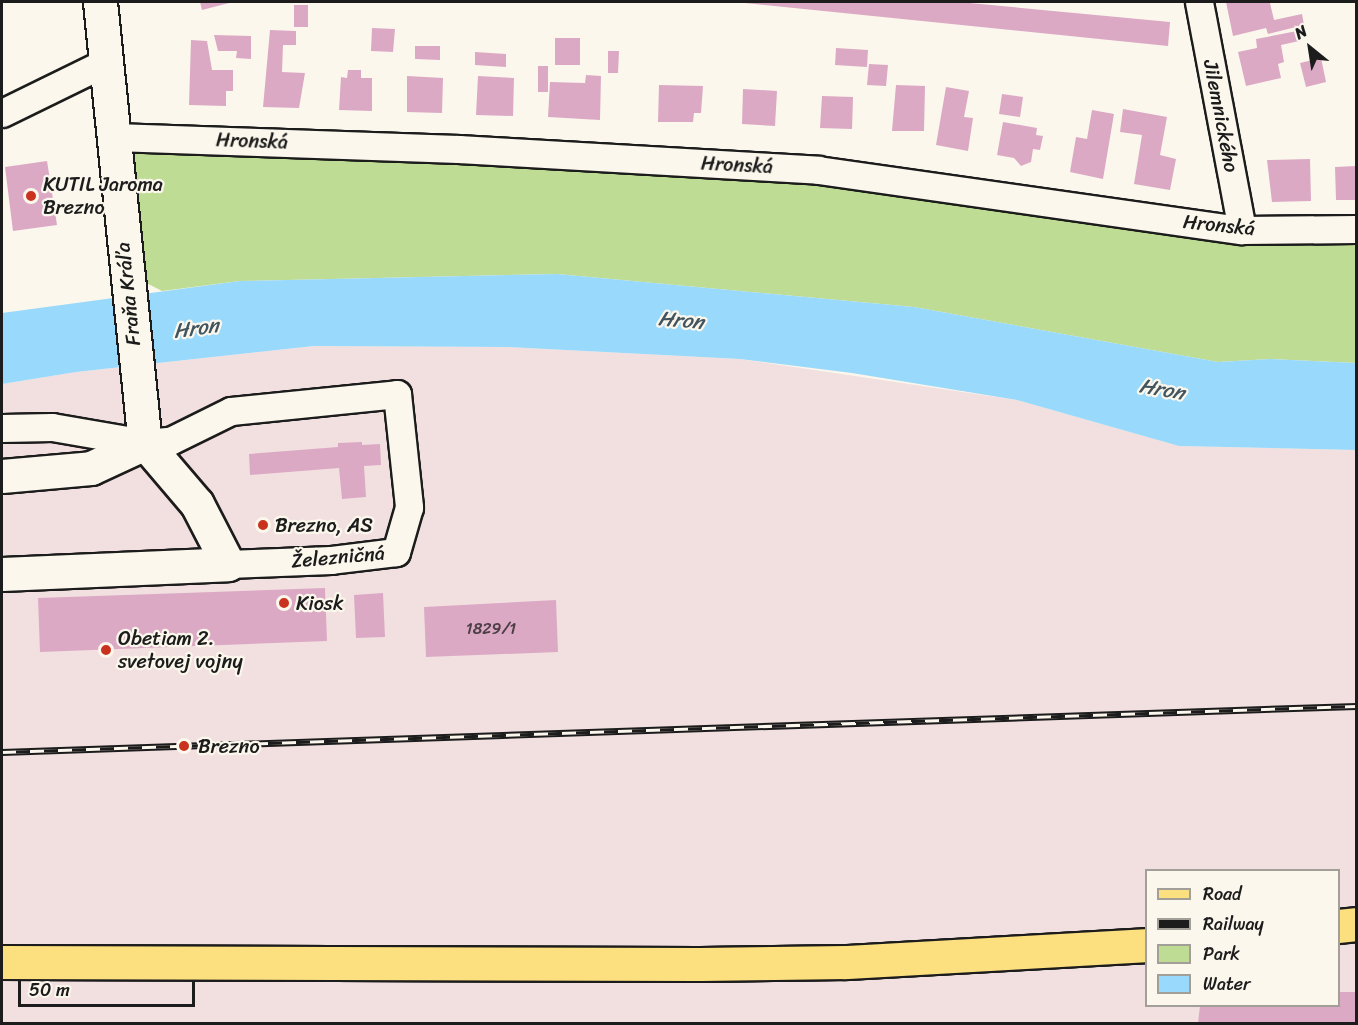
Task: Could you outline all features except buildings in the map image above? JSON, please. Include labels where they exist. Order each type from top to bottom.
[{"type":"main road","points":[[1340,926],[1356,924]]},
{"type":"main road","points":[[2,962],[699,964],[904,959],[1145,945]]},
{"type":"street","name":"Fraňa Kráľa","points":[[100,2],[125,272],[145,443]]},
{"type":"street","name":"Jilemnického","points":[[1199,2],[1242,230]]},
{"type":"street","points":[[2,113],[106,62]]},
{"type":"street","name":"Hronská","points":[[114,137],[459,148],[818,170],[1242,230],[1356,229]]},
{"type":"street","name":"Železničná","points":[[2,574],[331,560],[396,552],[409,507],[397,394],[231,411],[170,441],[145,443]]},
{"type":"street","points":[[2,428],[52,427],[145,443],[197,504],[228,564]]},
{"type":"street","points":[[2,476],[91,468],[145,443]]},
{"type":"shaded area","points":[[314,346],[508,347],[740,359],[1017,400],[1179,446],[1356,450],[1356,1023],[2,1024],[2,384],[76,372]]},
{"type":"green space","points":[[128,136],[459,149],[1356,229],[1356,363],[1270,359],[1218,362],[914,307],[557,274],[240,281],[162,291],[125,272]]},
{"type":"water","name":"Hron","points":[[557,274],[914,307],[1218,362],[1270,359],[1356,363],[1356,450],[1179,446],[1017,400],[852,373],[740,359],[508,347],[314,346],[76,372],[2,384],[2,313],[240,281]]},
{"type":"railway","points":[[2,752],[1356,706]]},
{"type":"place","name":"KUTIL Jaroma Brezno","points":[[31,196]]},
{"type":"place","name":"Brezno, AS","points":[[263,525]]},
{"type":"place","name":"Kiosk","points":[[284,603]]},
{"type":"place","name":"Obetiam 2. svetovej vojny","points":[[106,650]]},
{"type":"place","name":"Brezno","points":[[184,746]]}]
